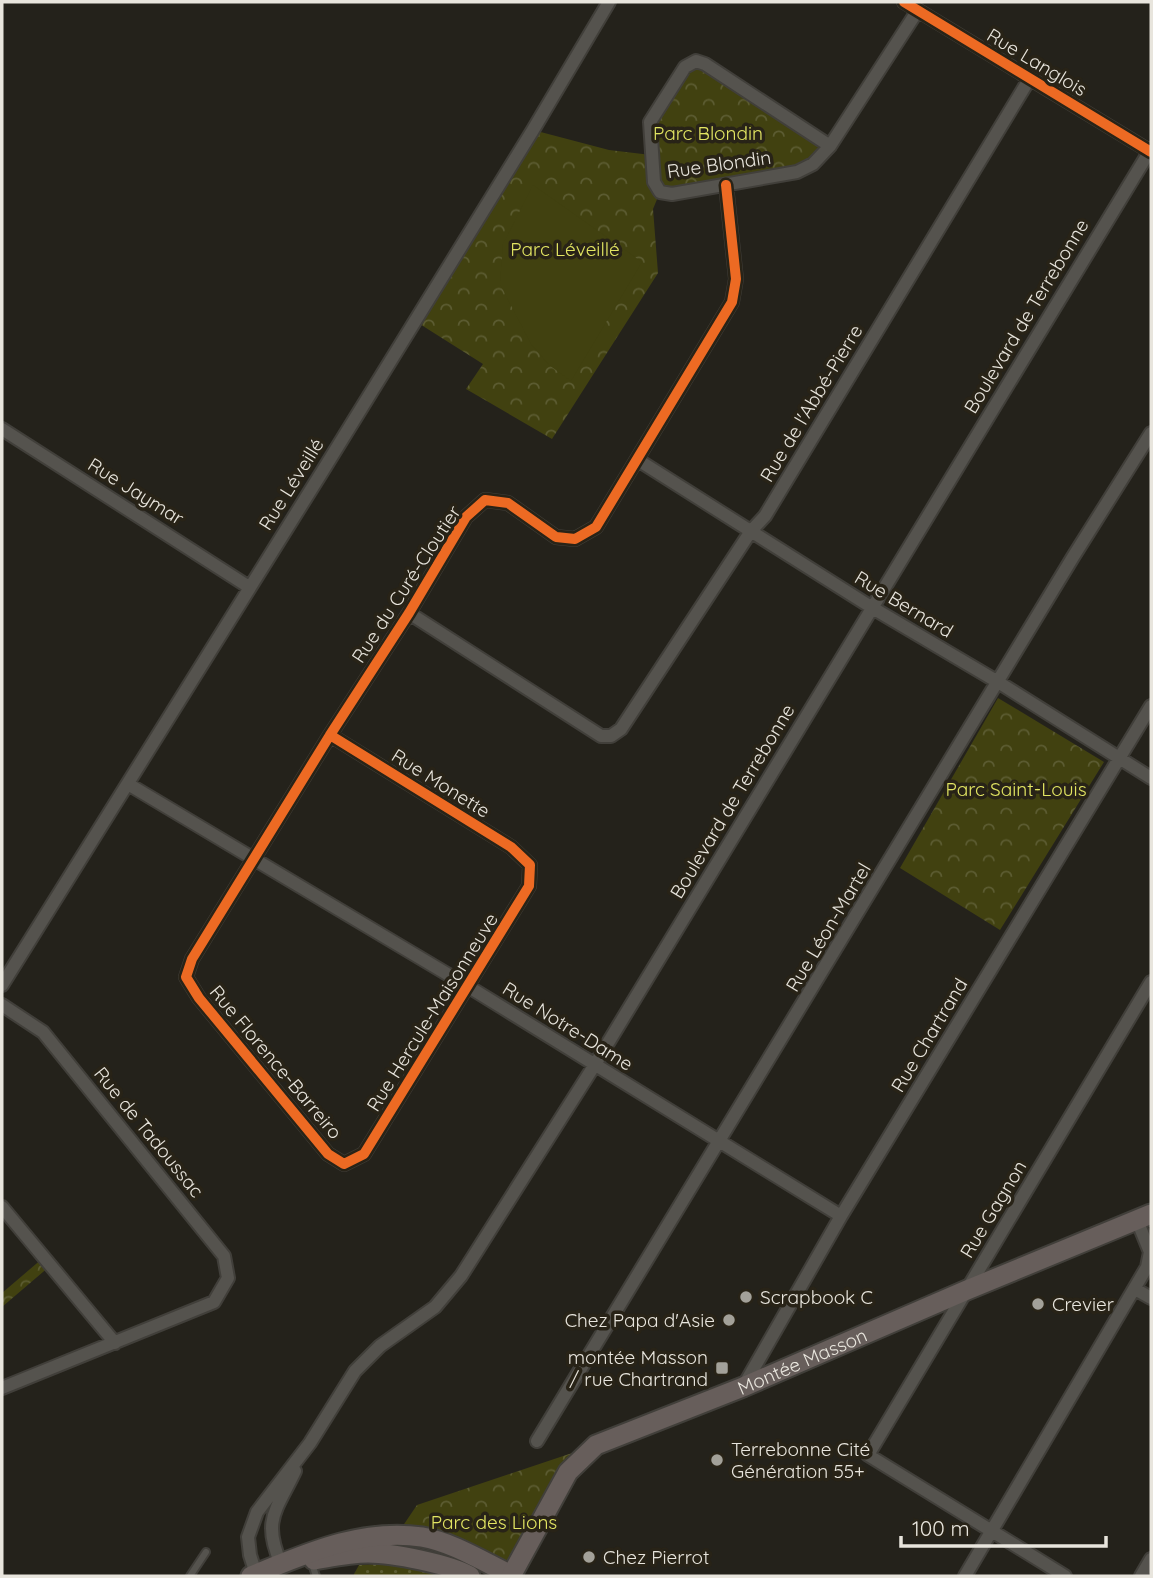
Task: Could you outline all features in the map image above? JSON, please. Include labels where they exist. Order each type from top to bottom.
[{"type":"main road","name":"Montée Masson","points":[[311,1563],[331,1544],[370,1537],[424,1538],[511,1576],[568,1472],[596,1445],[743,1387],[1144,1217]]},
{"type":"main road","name":"Montée Masson","points":[[254,1576],[281,1564],[311,1563],[370,1553],[410,1559],[462,1571],[470,1576]]},
{"type":"street","name":"Rue Léveillé","points":[[2,985],[533,130],[609,2]]},
{"type":"street","name":"Rue Langlois","points":[[904,2],[1151,151]]},
{"type":"street","name":"Rue Blondin","points":[[830,146],[705,64],[696,61],[685,67],[650,122],[654,181],[660,192],[672,194],[797,172],[813,164],[830,146],[918,10]]},
{"type":"street","name":"Rue de l'Abbé-Pierre","points":[[408,613],[601,736],[611,736],[621,729],[751,531],[765,516],[1030,78]]},
{"type":"street","name":"Boulevard de Terrebonne","points":[[281,1564],[270,1529],[310,1443],[355,1371],[380,1346],[435,1307],[461,1276],[594,1066],[1151,151]]},
{"type":"street","name":"Rue du Curé-Cloutier","points":[[186,977],[192,959],[466,517],[485,500],[508,503],[556,537],[575,538],[596,527],[732,302],[736,279],[726,185]]},
{"type":"street","name":"Rue Jaymar","points":[[2,429],[249,587]]},
{"type":"street","name":"Rue Léon-Martel","points":[[537,1441],[1151,433]]},
{"type":"street","name":"Rue Bernard","points":[[638,460],[871,607],[998,682],[1151,778]]},
{"type":"street","name":"Rue Chartrand","points":[[743,1387],[841,1216],[1151,706]]},
{"type":"street","name":"Rue Monette","points":[[330,735],[511,847],[530,865]]},
{"type":"street","name":"Rue Notre-Dame","points":[[128,784],[469,987],[841,1216]]},
{"type":"street","name":"Rue Hercule-Maisonneuve","points":[[344,1164],[364,1154],[469,987],[529,886],[530,865]]},
{"type":"street","name":"Rue Florence-Barreiro","points":[[186,977],[199,998],[328,1154],[344,1164]]},
{"type":"street","name":"Rue Gagnon","points":[[992,1532],[868,1455],[1151,982]]},
{"type":"street","name":"Rue de Tadoussac","points":[[2,1005],[43,1032],[224,1256],[228,1278],[214,1301],[115,1343]]},
{"type":"street","points":[[2,1207],[115,1343],[2,1388]]},
{"type":"street","points":[[965,1576],[1147,1267],[1150,1256],[1144,1217]]},
{"type":"street","points":[[1135,1289],[1151,1298]]},
{"type":"street","name":"Boulevard de Terrebonne","points":[[254,1576],[248,1549],[250,1528],[257,1512],[310,1443]]},
{"type":"street","points":[[992,1532],[1065,1576]]},
{"type":"street","points":[[1141,1576],[1151,1559]]},
{"type":"lane","points":[[190,1576],[206,1552]]},
{"type":"green space","name":"Parc Léveillé","points":[[696,61],[830,146],[813,164],[660,192],[653,209],[658,273],[552,439],[466,389],[483,364],[415,321],[533,130],[609,150],[651,155],[650,122]]},
{"type":"green space","points":[[533,185],[642,262],[571,381],[549,365],[531,344],[500,284],[503,244]]},
{"type":"green space","name":"Parc Saint-Louis","points":[[998,698],[1104,762],[1000,930],[900,868]]},
{"type":"green space","points":[[43,1258],[50,1266],[2,1307],[2,1293]]},
{"type":"green space","name":"Parc des Lions","points":[[596,1445],[511,1575],[396,1536],[417,1505]]},
{"type":"green space","points":[[400,1563],[456,1576],[353,1576],[359,1565]]},
{"type":"cycle path","points":[[904,2],[1151,152]]},
{"type":"cycle path","points":[[330,735],[511,847],[530,865],[529,886],[364,1154],[344,1164],[328,1154],[199,998],[186,977],[192,959],[330,735],[409,613],[466,517],[485,500],[508,503],[556,537],[575,539],[596,527],[732,302],[736,279],[726,185]]},
{"type":"place","name":"Scrapbook C","points":[[746,1297]]},
{"type":"place","name":"Crevier","points":[[1038,1304]]},
{"type":"place","name":"Chez Papa d'Asie","points":[[729,1320]]},
{"type":"place","name":"montée Masson / rue Chartrand","points":[[722,1368]]},
{"type":"place","name":"Terrebonne Cité Génération 55+","points":[[717,1460]]},
{"type":"place","name":"Chez Pierrot","points":[[589,1557]]},
{"type":"park label","name":"Parc Blondin","points":[[708,133]]}]
